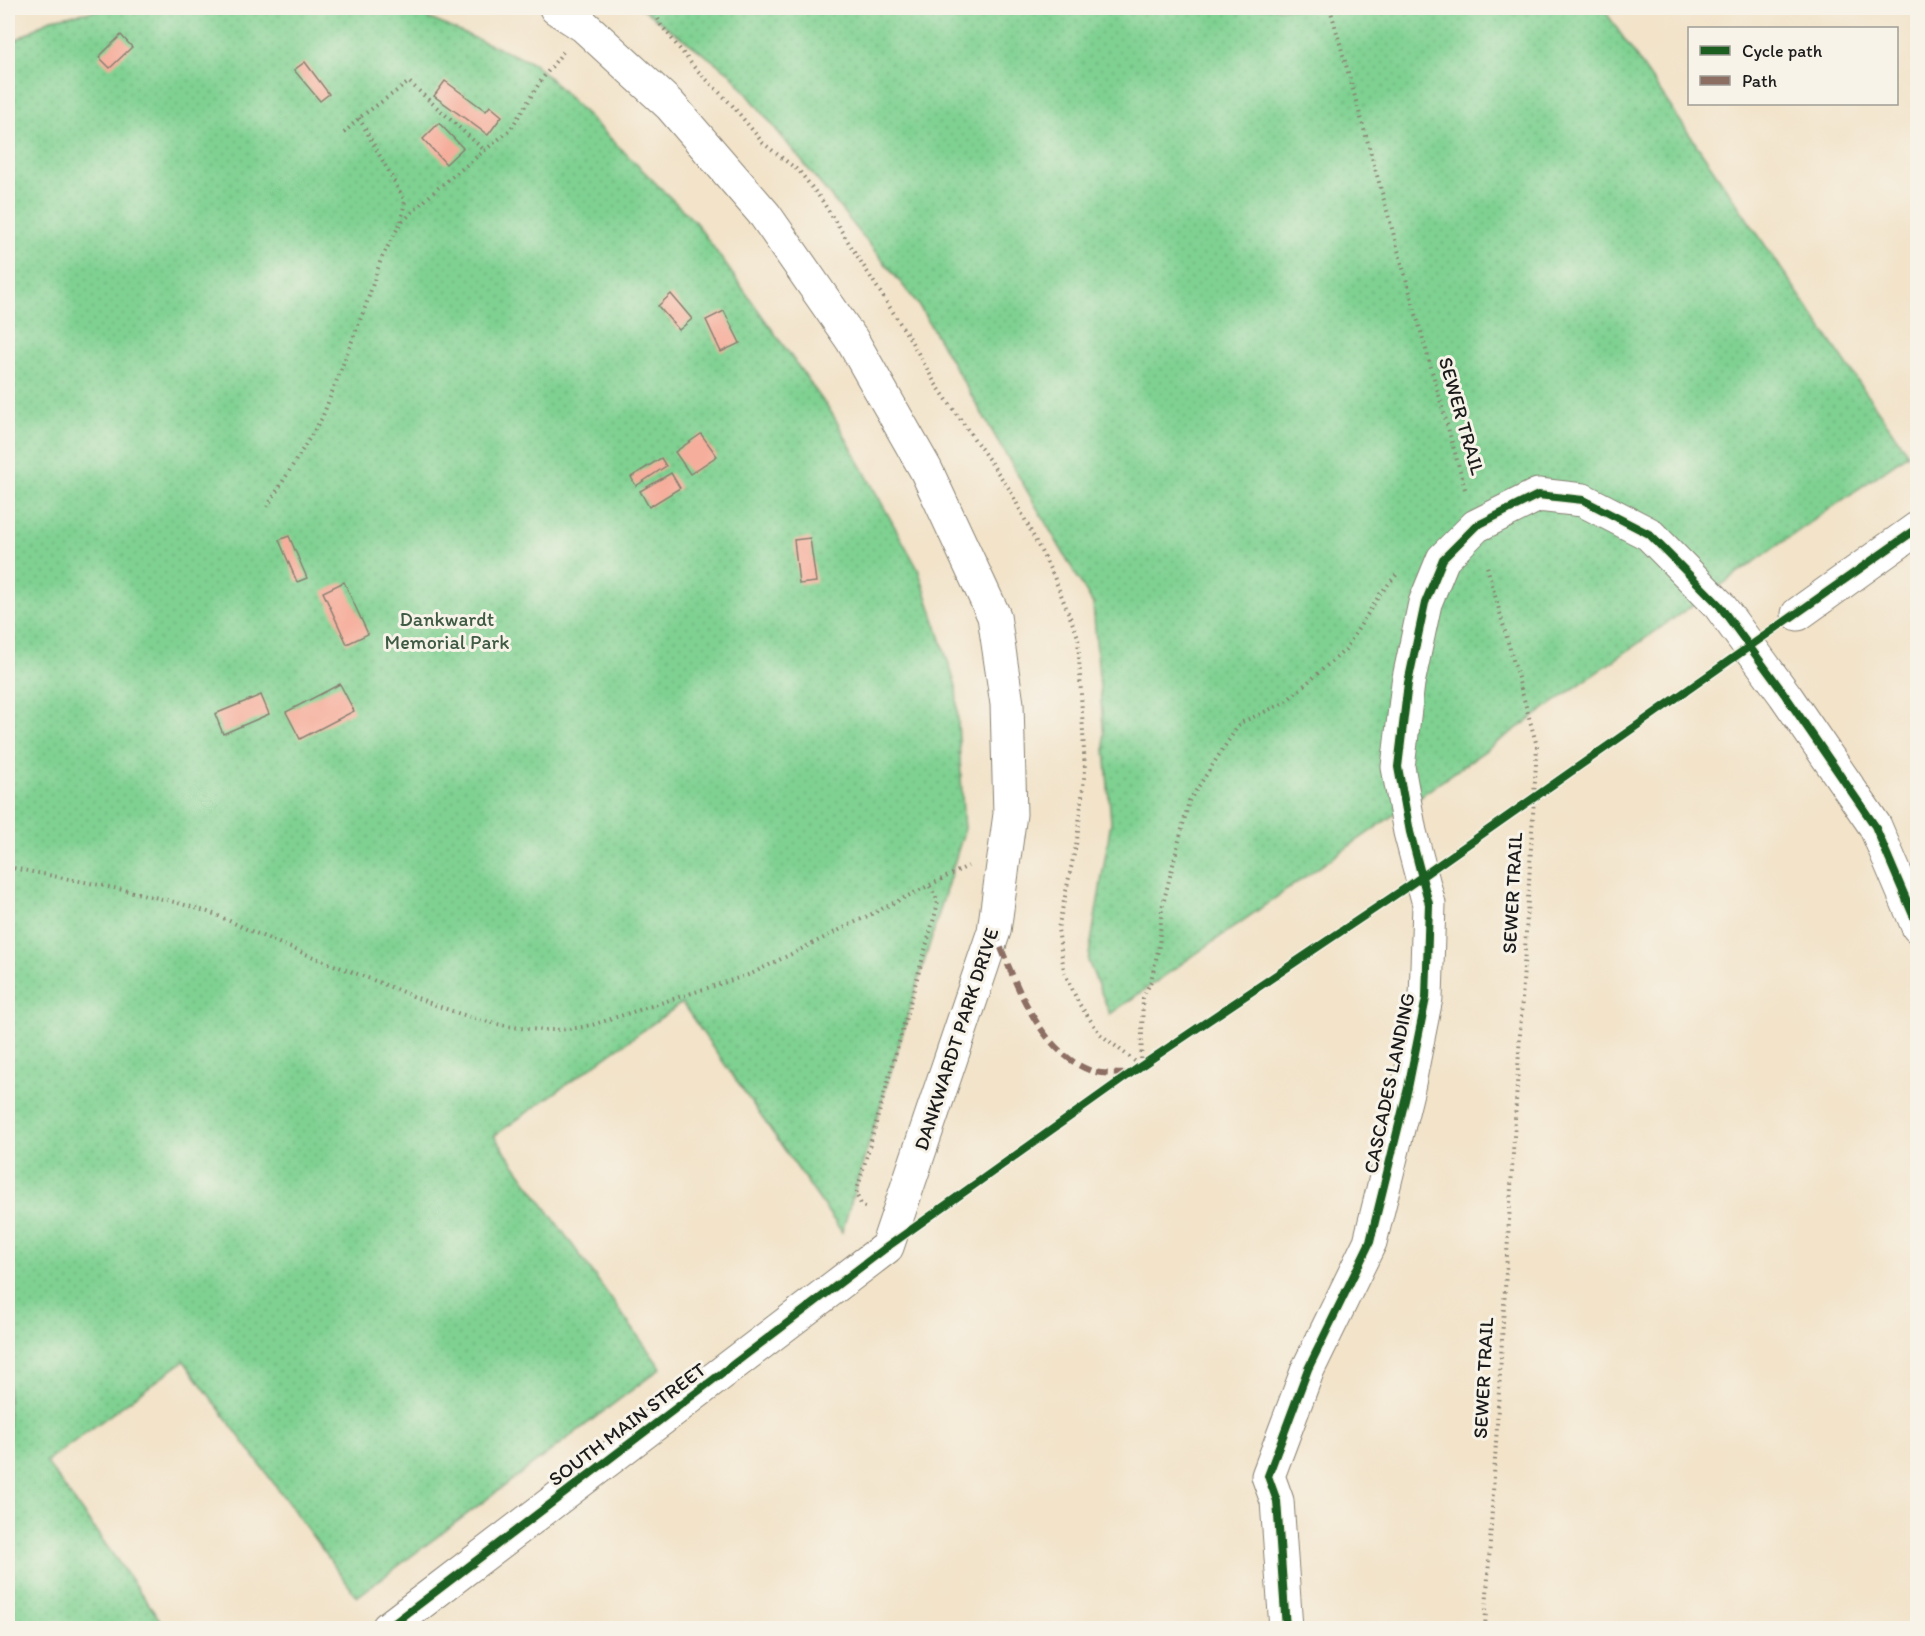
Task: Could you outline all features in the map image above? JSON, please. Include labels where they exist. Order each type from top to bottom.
[{"type":"street","name":"DANKWARDT PARK DRIVE","points":[[556,8],[584,26],[670,105],[765,215],[852,340],[926,470],[994,615],[1007,704],[1010,814],[994,931],[887,1247]]},
{"type":"street","name":"CASCADES LANDING","points":[[1286,1629],[1276,1501],[1268,1476],[1308,1370],[1370,1242],[1408,1088],[1426,998],[1429,904],[1410,832],[1398,767],[1408,683],[1425,603],[1443,559],[1476,526],[1538,495],[1583,500],[1650,534],[1719,605],[1785,695],[1875,826],[1917,927]]},
{"type":"street","points":[[1797,614],[1917,528]]},
{"type":"street","name":"SOUTH MAIN STREET","points":[[388,1629],[887,1247]]},
{"type":"path","points":[[400,224],[438,188],[510,130],[542,80],[584,26]]},
{"type":"path","points":[[344,133],[359,118],[409,82],[484,150]]},
{"type":"path","points":[[267,507],[322,418],[366,305],[381,259],[400,224],[405,201],[359,118]]},
{"type":"path","points":[[1141,1066],[1143,998],[1151,981],[1162,908],[1189,801],[1240,723],[1284,703],[1345,650],[1380,594],[1401,569]]},
{"type":"path","points":[[8,867],[156,897],[210,913],[451,1011],[488,1022],[547,1031],[592,1025],[751,974],[1006,847]]},
{"type":"path","points":[[897,1216],[871,1211],[862,1206],[856,1194],[936,911],[938,901],[929,885]]},
{"type":"green space","name":"Dankwardt Memorial Park","points":[[111,8],[405,8],[535,64],[696,223],[833,415],[918,569],[956,686],[964,831],[842,1232],[682,1003],[494,1136],[661,1368],[357,1597],[184,1361],[46,1462],[166,1628],[8,1628],[8,45],[51,19]]},
{"type":"green space","points":[[641,8],[1603,8],[1908,454],[1110,1014],[1088,961],[1111,822],[1093,604],[918,304],[731,74]]},
{"type":"building","points":[[121,35],[132,47],[110,68],[99,57]]},
{"type":"building","points":[[305,62],[329,94],[320,101],[294,70]]},
{"type":"building","points":[[445,81],[486,111],[490,106],[502,116],[488,135],[434,96]]},
{"type":"building","points":[[439,123],[463,148],[446,164],[423,139]]},
{"type":"building","points":[[671,294],[692,319],[679,330],[658,306]]},
{"type":"building","points":[[724,311],[740,343],[721,352],[706,320]]},
{"type":"building","points":[[701,434],[717,456],[690,474],[675,452]]},
{"type":"building","points":[[661,458],[666,466],[636,486],[631,477]]},
{"type":"building","points":[[671,473],[680,488],[649,507],[640,491]]},
{"type":"building","points":[[289,536],[307,578],[297,582],[279,540]]},
{"type":"building","points":[[810,538],[816,582],[799,584],[794,540]]},
{"type":"building","points":[[344,582],[368,634],[347,644],[323,592]]},
{"type":"building","points":[[340,684],[354,711],[300,739],[286,712]]},
{"type":"building","points":[[261,695],[269,714],[223,734],[215,714]]},
{"type":"marked path","points":[[994,931],[1019,990],[1041,1029],[1055,1046],[1071,1060],[1093,1072],[1131,1074]]},
{"type":"cycle path","points":[[1286,1628],[1277,1501],[1268,1476],[1308,1369],[1370,1242],[1408,1088],[1426,998],[1429,904],[1410,832],[1398,767],[1408,683],[1425,603],[1443,559],[1476,526],[1538,495],[1583,500],[1649,534],[1719,605],[1785,695],[1875,826],[1918,927]]},
{"type":"cycle path","name":"SEWER TRAIL","points":[[388,1628],[887,1247],[1141,1066],[1407,887],[1918,528]]}]
